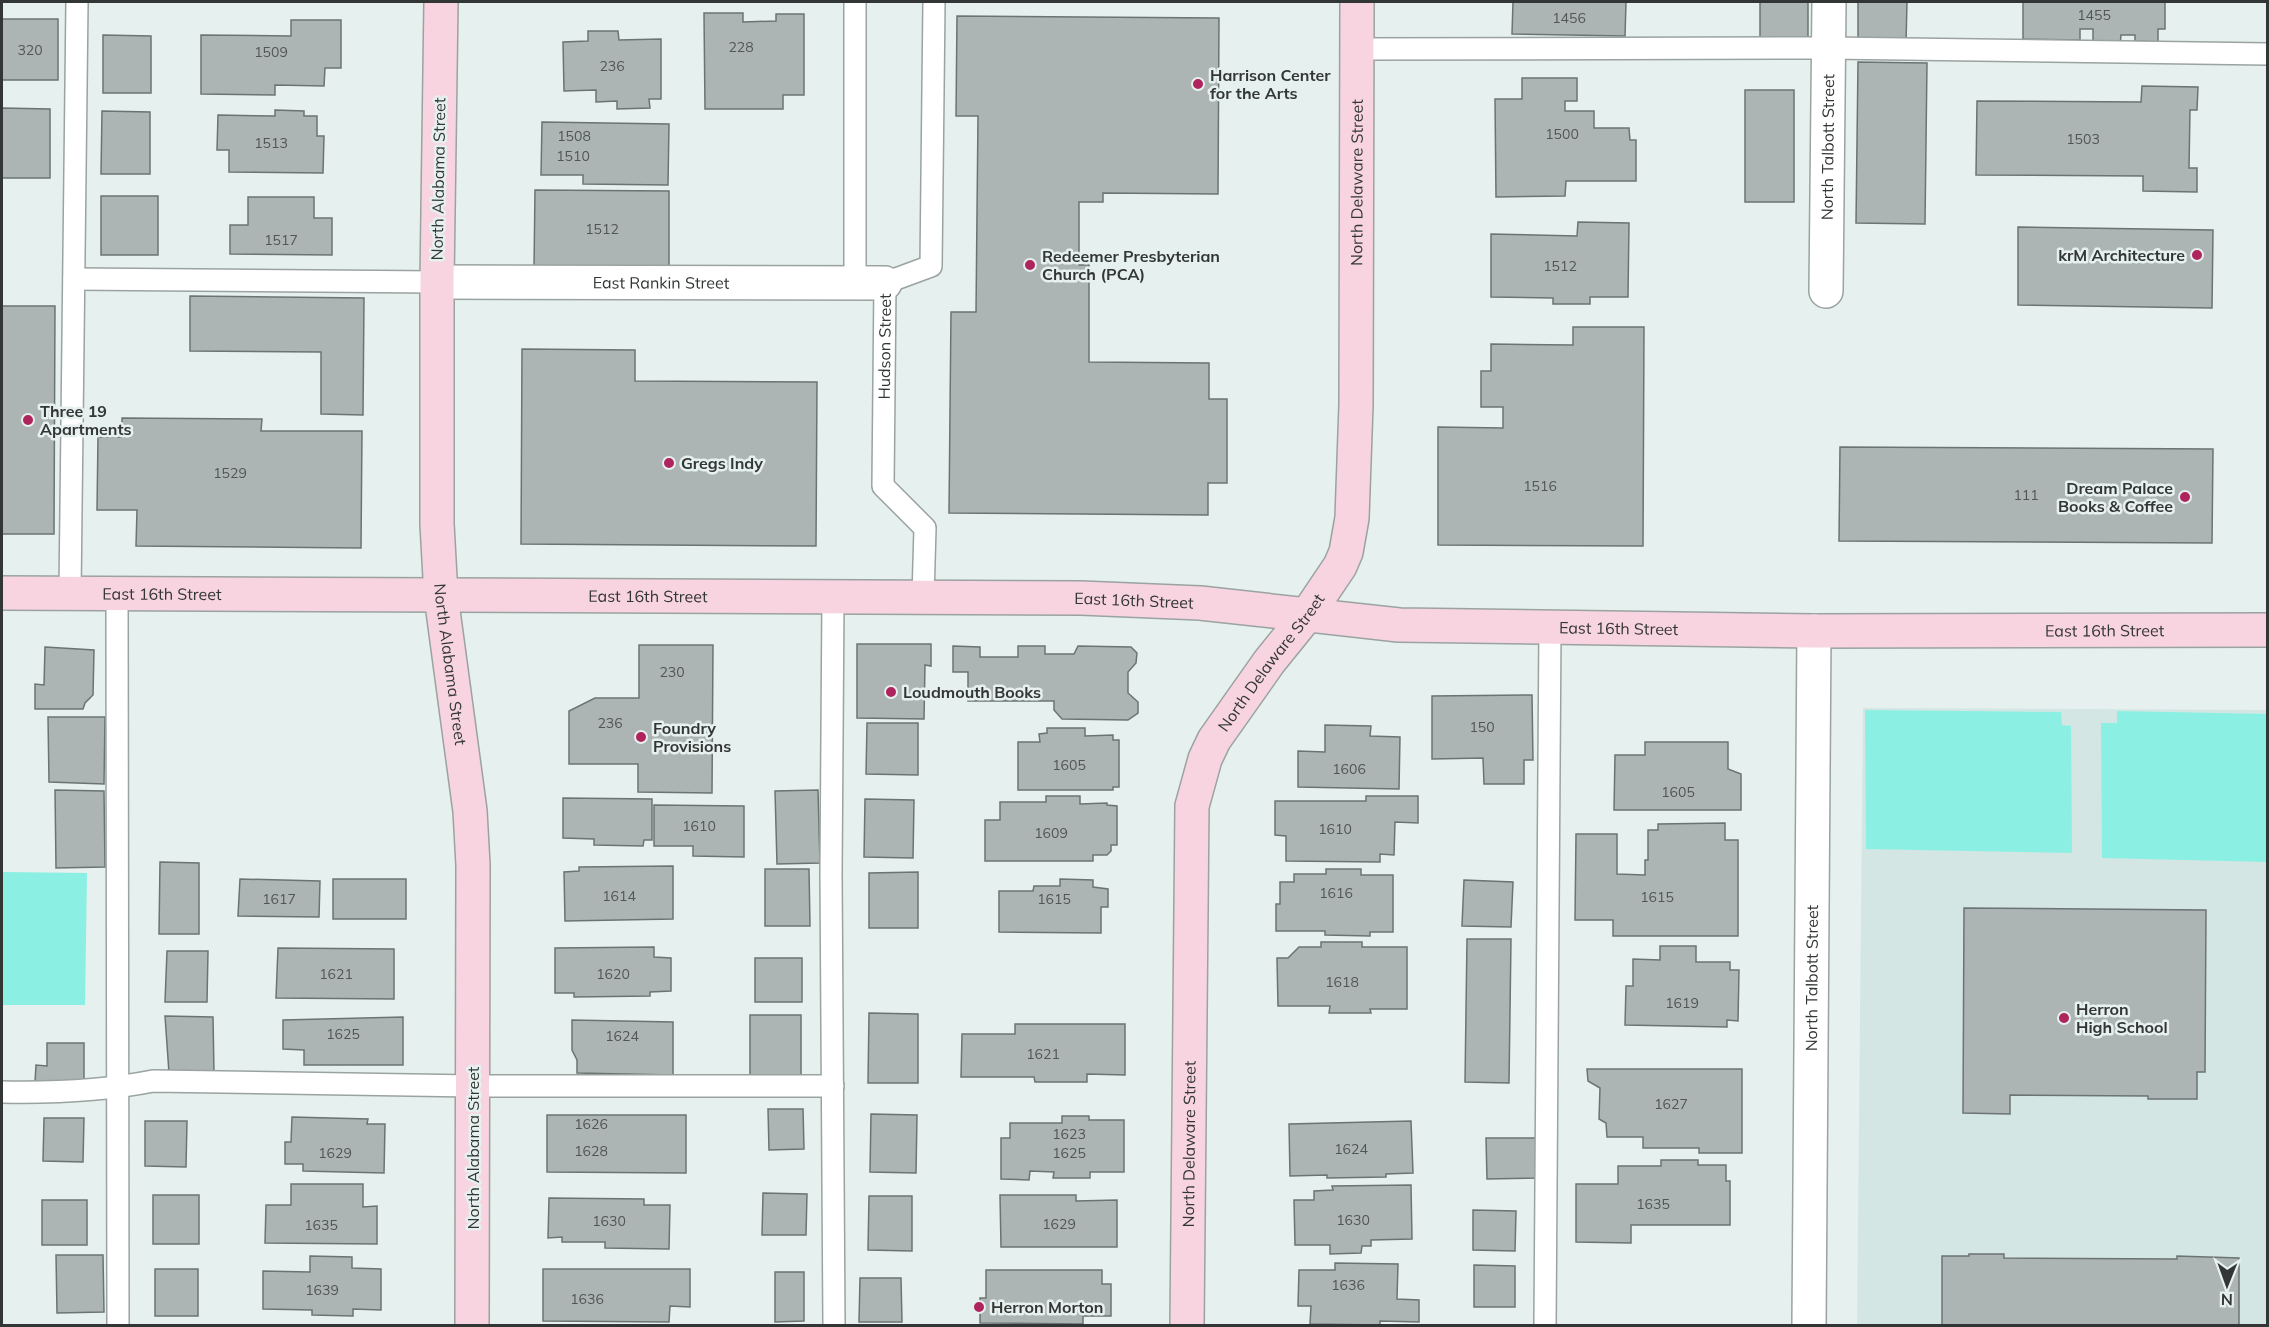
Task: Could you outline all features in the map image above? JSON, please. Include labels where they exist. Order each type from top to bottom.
[{"type":"main road","name":"North Alabama Street","points":[[441,2],[436,524],[441,596],[471,819],[473,865],[472,1326]]},
{"type":"main road","name":"North Delaware Street","points":[[1187,1326],[1192,806],[1205,759],[1215,740],[1269,662],[1307,615],[1340,566],[1346,552],[1352,518],[1356,405],[1357,2]]},
{"type":"main road","name":"East 16th Street","points":[[2,593],[1081,598],[1174,601],[1399,625],[1814,631],[2268,630]]},
{"type":"street","name":"North Talbott Street","points":[[1826,291],[1829,2]]},
{"type":"street","name":"East Rankin Street","points":[[437,282],[870,283]]},
{"type":"street","name":"North Talbott Street","points":[[1809,1326],[1814,631]]},
{"type":"lane","points":[[70,593],[77,2]]},
{"type":"lane","points":[[855,2],[870,283]]},
{"type":"lane","name":"Hudson Street","points":[[923,597],[925,528],[883,486],[870,283],[931,266],[934,2]]},
{"type":"lane","points":[[1357,50],[1829,48],[2268,54]]},
{"type":"lane","points":[[74,279],[437,282]]},
{"type":"lane","points":[[117,593],[117,1326]]},
{"type":"lane","points":[[833,597],[831,874],[834,1326]]},
{"type":"lane","points":[[1545,1326],[1550,627]]},
{"type":"lane","points":[[2,1092],[47,1093],[117,1088],[153,1081],[472,1086],[833,1086]]},
{"type":"shaded area","name":"Herron High School","points":[[1863,708],[2267,710],[2267,1325],[1857,1326]]},
{"type":"shaded area","points":[[1865,710],[2061,712],[2062,725],[2071,726],[2072,853],[1866,849]]},
{"type":"shaded area","points":[[2117,711],[2267,714],[2267,862],[2102,858],[2101,723],[2117,723]]},
{"type":"shaded area","points":[[2,872],[87,873],[85,1005],[2,1005]]},
{"type":"building","points":[[1513,2],[1626,2],[1625,36],[1512,34]]},
{"type":"building","points":[[1760,2],[1808,2],[1808,41],[1760,41]]},
{"type":"building","points":[[1858,2],[1907,2],[1906,43],[1858,42]]},
{"type":"building","points":[[2023,2],[2165,2],[2165,29],[2158,29],[2158,42],[2135,41],[2135,35],[2121,35],[2120,46],[2093,46],[2093,29],[2080,29],[2080,40],[2023,39]]},
{"type":"building","points":[[704,13],[743,13],[743,22],[776,21],[776,14],[804,14],[804,95],[783,95],[783,109],[705,109]]},
{"type":"building","name":"Redeemer Presbyterian Church (PCA)","points":[[957,16],[1219,18],[1218,194],[1103,193],[1103,202],[1079,202],[1079,265],[1089,265],[1089,362],[1209,363],[1209,399],[1227,399],[1227,483],[1208,483],[1208,515],[949,513],[951,312],[976,312],[978,116],[956,116]]},
{"type":"building","points":[[2,19],[58,19],[58,80],[2,80]]},
{"type":"building","points":[[291,20],[341,20],[341,68],[325,68],[324,86],[275,85],[275,95],[201,94],[201,35],[291,36]]},
{"type":"building","points":[[588,31],[618,31],[619,40],[661,39],[661,99],[649,99],[650,108],[617,109],[617,101],[596,102],[596,90],[564,91],[563,42],[588,41]]},
{"type":"building","points":[[103,35],[151,36],[151,93],[103,93]]},
{"type":"building","points":[[1858,62],[1927,63],[1925,224],[1856,223]]},
{"type":"building","points":[[1522,78],[1577,78],[1577,101],[1565,101],[1565,111],[1594,111],[1594,128],[1629,128],[1630,140],[1636,140],[1636,181],[1566,181],[1565,196],[1496,197],[1495,99],[1522,99]]},
{"type":"building","points":[[2142,86],[2198,87],[2197,110],[2190,110],[2189,168],[2197,168],[2197,192],[2143,191],[2143,176],[1976,175],[1977,101],[2141,102]]},
{"type":"building","points":[[1745,90],[1794,90],[1794,202],[1745,202]]},
{"type":"building","points":[[2,108],[50,109],[50,178],[2,178]]},
{"type":"building","points":[[275,110],[304,111],[304,116],[317,116],[317,136],[324,136],[323,173],[229,172],[229,150],[217,150],[218,115],[275,116]]},
{"type":"building","points":[[102,111],[150,112],[150,174],[101,174]]},
{"type":"building","points":[[542,122],[669,124],[668,185],[583,184],[583,175],[541,175]]},
{"type":"building","points":[[535,190],[669,191],[669,269],[534,268]]},
{"type":"building","points":[[101,196],[158,196],[158,255],[101,255]]},
{"type":"building","points":[[248,197],[314,197],[314,218],[332,218],[332,255],[230,254],[230,225],[248,225]]},
{"type":"building","points":[[1578,222],[1629,223],[1628,297],[1590,297],[1590,304],[1553,304],[1553,298],[1491,297],[1491,234],[1577,236]]},
{"type":"building","points":[[2018,227],[2213,230],[2212,308],[2018,305]]},
{"type":"building","points":[[190,296],[364,298],[363,415],[321,414],[321,352],[190,351]]},
{"type":"building","name":"Three 19 Apartments","points":[[2,306],[55,306],[54,534],[2,534]]},
{"type":"building","points":[[1573,327],[1644,327],[1643,546],[1438,545],[1438,427],[1503,428],[1503,407],[1481,407],[1481,371],[1491,371],[1491,344],[1573,345]]},
{"type":"building","name":"Gregs Indy","points":[[522,349],[635,350],[635,381],[817,382],[816,546],[521,544]]},
{"type":"building","points":[[122,418],[262,419],[261,431],[362,431],[361,548],[136,546],[137,510],[97,510],[98,437],[122,437]]},
{"type":"building","points":[[1840,447],[2213,449],[2212,543],[1839,541]]},
{"type":"building","name":"Loudmouth Books","points":[[857,644],[931,644],[931,666],[925,665],[924,719],[857,718]]},
{"type":"building","name":"Foundry Provisions","points":[[639,645],[713,645],[712,793],[638,792],[638,764],[569,764],[569,711],[595,698],[639,698]]},
{"type":"building","points":[[953,646],[980,647],[980,657],[1018,657],[1018,646],[1045,646],[1045,654],[1074,654],[1078,646],[1131,647],[1137,653],[1136,663],[1128,672],[1128,693],[1138,702],[1138,713],[1128,720],[1062,719],[1054,710],[1054,701],[968,701],[968,672],[953,672]]},
{"type":"building","points":[[45,647],[94,650],[93,695],[85,703],[83,709],[35,709],[35,684],[44,685]]},
{"type":"building","points":[[1532,695],[1533,760],[1524,760],[1524,784],[1484,784],[1483,758],[1432,759],[1432,696]]},
{"type":"building","points":[[48,717],[105,717],[104,784],[49,782]]},
{"type":"building","points":[[867,723],[918,723],[918,775],[866,774]]},
{"type":"building","points":[[1325,725],[1371,726],[1370,736],[1400,737],[1399,789],[1298,787],[1298,751],[1325,752]]},
{"type":"building","points":[[1047,728],[1085,728],[1085,736],[1113,735],[1113,740],[1119,740],[1119,787],[1113,787],[1113,790],[1018,790],[1018,742],[1040,742],[1039,734],[1047,733]]},
{"type":"building","points":[[1645,742],[1728,742],[1728,769],[1741,774],[1741,810],[1614,810],[1615,755],[1645,755]]},
{"type":"building","points":[[55,790],[104,791],[105,867],[56,868]]},
{"type":"building","points":[[818,790],[820,863],[777,864],[775,791]]},
{"type":"building","points":[[1046,796],[1080,796],[1080,804],[1107,803],[1107,805],[1117,806],[1117,845],[1111,845],[1111,851],[1107,855],[1093,855],[1093,861],[985,861],[985,820],[1000,820],[1000,802],[1046,802]]},
{"type":"building","points":[[1366,796],[1418,796],[1418,823],[1395,822],[1394,855],[1380,854],[1380,862],[1286,861],[1286,836],[1275,835],[1275,801],[1366,801]]},
{"type":"building","points":[[563,798],[652,799],[652,840],[644,840],[643,846],[594,845],[594,839],[563,838]]},
{"type":"building","points":[[865,799],[914,800],[913,858],[864,857]]},
{"type":"building","points":[[654,805],[744,806],[744,857],[693,856],[693,846],[654,846]]},
{"type":"building","points":[[1725,823],[1725,840],[1738,840],[1738,936],[1613,936],[1613,920],[1575,920],[1576,834],[1617,834],[1617,874],[1645,875],[1645,860],[1648,860],[1648,830],[1658,830],[1658,824]]},
{"type":"building","points":[[160,862],[199,863],[199,934],[159,934]]},
{"type":"building","points":[[673,866],[673,919],[565,921],[564,872],[579,871],[579,867]]},
{"type":"building","points":[[765,869],[809,869],[810,926],[765,926]]},
{"type":"building","points":[[1326,869],[1361,869],[1361,875],[1393,875],[1393,932],[1370,932],[1370,936],[1325,935],[1325,931],[1276,931],[1276,904],[1280,904],[1280,882],[1294,882],[1294,874],[1326,874]]},
{"type":"building","points":[[918,872],[918,928],[869,928],[869,873]]},
{"type":"building","points":[[240,879],[320,881],[319,917],[238,916]]},
{"type":"building","points":[[333,879],[406,879],[406,919],[333,919]]},
{"type":"building","points":[[1060,879],[1093,880],[1093,887],[1108,889],[1108,907],[1101,907],[1101,933],[999,932],[999,891],[1033,891],[1034,886],[1060,886]]},
{"type":"building","points":[[1464,880],[1513,882],[1511,927],[1462,926]]},
{"type":"building","points":[[1964,908],[2206,910],[2205,1072],[2197,1072],[2197,1099],[2148,1099],[2148,1096],[2010,1095],[2010,1114],[1963,1113]]},
{"type":"building","points":[[1467,939],[1511,939],[1509,1083],[1465,1082]]},
{"type":"building","points":[[1321,942],[1362,942],[1362,947],[1407,947],[1407,1009],[1370,1009],[1371,1013],[1329,1013],[1330,1006],[1278,1006],[1277,958],[1288,958],[1299,947],[1321,947]]},
{"type":"building","points":[[1660,946],[1696,946],[1696,962],[1730,962],[1730,970],[1739,970],[1738,1021],[1727,1020],[1727,1027],[1625,1025],[1626,986],[1633,986],[1633,959],[1660,960]]},
{"type":"building","points":[[654,947],[654,957],[671,958],[671,991],[650,992],[650,996],[574,997],[574,993],[555,993],[555,948]]},
{"type":"building","points":[[278,948],[394,949],[394,999],[276,998]]},
{"type":"building","points":[[167,951],[208,951],[207,1002],[165,1002]]},
{"type":"building","points":[[755,958],[802,958],[802,1002],[755,1002]]},
{"type":"building","points":[[869,1013],[918,1014],[918,1083],[868,1083]]},
{"type":"building","points":[[750,1015],[801,1015],[801,1076],[750,1076]]},
{"type":"building","points":[[165,1016],[213,1017],[214,1073],[169,1073]]},
{"type":"building","points":[[403,1017],[403,1065],[304,1065],[304,1050],[283,1049],[283,1020]]},
{"type":"building","points":[[572,1020],[673,1022],[673,1075],[577,1073],[577,1060],[572,1050]]},
{"type":"building","points":[[1015,1024],[1125,1024],[1125,1075],[1087,1074],[1087,1082],[1035,1082],[1034,1077],[961,1077],[962,1034],[1015,1034]]},
{"type":"building","points":[[47,1043],[84,1043],[84,1083],[35,1082],[36,1065],[47,1066]]},
{"type":"building","points":[[1587,1069],[1742,1069],[1742,1153],[1699,1153],[1699,1148],[1643,1148],[1643,1137],[1607,1137],[1606,1123],[1599,1119],[1600,1088],[1588,1081]]},
{"type":"building","points":[[768,1109],[803,1109],[804,1149],[769,1150]]},
{"type":"building","points":[[871,1114],[917,1115],[916,1173],[870,1172]]},
{"type":"building","points":[[547,1115],[686,1115],[686,1173],[547,1172]]},
{"type":"building","points":[[1062,1116],[1089,1116],[1089,1120],[1124,1120],[1124,1172],[1090,1172],[1090,1178],[1053,1178],[1054,1172],[1030,1171],[1029,1180],[1001,1179],[1001,1138],[1010,1138],[1010,1123],[1062,1123]]},
{"type":"building","points":[[292,1117],[368,1119],[367,1124],[385,1124],[384,1173],[303,1171],[303,1164],[285,1164],[285,1142],[291,1142]]},
{"type":"building","points":[[44,1118],[84,1118],[83,1162],[43,1161]]},
{"type":"building","points":[[145,1121],[187,1121],[186,1167],[145,1166]]},
{"type":"building","points":[[1411,1121],[1413,1173],[1386,1174],[1386,1177],[1290,1176],[1289,1124]]},
{"type":"building","points":[[1486,1138],[1538,1138],[1539,1178],[1487,1179]]},
{"type":"building","points":[[1661,1160],[1698,1160],[1698,1165],[1726,1165],[1726,1181],[1730,1181],[1730,1225],[1631,1225],[1631,1243],[1576,1242],[1576,1184],[1618,1184],[1618,1166],[1661,1166]]},
{"type":"building","points":[[291,1184],[363,1184],[363,1207],[377,1206],[377,1244],[265,1243],[266,1205],[291,1205]]},
{"type":"building","points":[[1411,1185],[1412,1239],[1371,1240],[1371,1246],[1362,1246],[1361,1253],[1330,1254],[1330,1245],[1295,1245],[1294,1200],[1314,1200],[1314,1191],[1333,1190],[1332,1186]]},
{"type":"building","points":[[763,1193],[807,1194],[806,1235],[762,1235]]},
{"type":"building","points":[[153,1195],[199,1195],[199,1244],[153,1244]]},
{"type":"building","points":[[1000,1195],[1076,1195],[1076,1201],[1117,1200],[1117,1247],[1001,1247]]},
{"type":"building","points":[[869,1196],[912,1196],[912,1251],[868,1250]]},
{"type":"building","points":[[549,1198],[644,1199],[644,1205],[670,1205],[669,1249],[605,1248],[605,1242],[562,1242],[562,1237],[548,1238]]},
{"type":"building","points":[[42,1200],[87,1200],[87,1245],[42,1245]]},
{"type":"building","points":[[1473,1210],[1516,1211],[1515,1251],[1473,1250]]},
{"type":"building","points":[[1969,1254],[2004,1254],[2004,1258],[2177,1259],[2177,1256],[2239,1258],[2239,1326],[1942,1326],[1942,1256],[1969,1256]]},
{"type":"building","points":[[56,1255],[103,1255],[104,1312],[57,1313]]},
{"type":"building","points":[[310,1256],[352,1257],[352,1268],[381,1269],[381,1310],[353,1309],[353,1316],[312,1315],[312,1310],[263,1309],[263,1271],[310,1272]]},
{"type":"building","points":[[1335,1263],[1398,1264],[1397,1299],[1419,1300],[1419,1322],[1380,1321],[1380,1325],[1310,1324],[1311,1306],[1298,1306],[1299,1270],[1335,1270]]},
{"type":"building","points":[[1474,1265],[1515,1266],[1515,1307],[1474,1307]]},
{"type":"building","points":[[155,1269],[198,1269],[198,1316],[155,1316]]},
{"type":"building","points":[[543,1269],[690,1269],[690,1307],[670,1306],[669,1322],[543,1321]]},
{"type":"building","points":[[986,1270],[1102,1270],[1102,1284],[1111,1284],[1111,1316],[1083,1316],[1083,1324],[980,1323],[980,1298],[986,1298]]},
{"type":"building","points":[[775,1272],[804,1272],[804,1321],[775,1322]]},
{"type":"building","points":[[860,1278],[901,1278],[902,1322],[859,1322]]},
{"type":"place","name":"Harrison Center for the Arts","points":[[1198,84]]},
{"type":"place","name":"krM Architecture","points":[[2197,255]]},
{"type":"place","name":"Redeemer Presbyterian Church (PCA)","points":[[1030,265]]},
{"type":"place","name":"Three 19 Apartments","points":[[28,420]]},
{"type":"place","name":"Gregs Indy","points":[[669,463]]},
{"type":"place","name":"Dream Palace Books & Coffee","points":[[2185,497]]},
{"type":"place","name":"Loudmouth Books","points":[[891,692]]},
{"type":"place","name":"Foundry Provisions","points":[[641,737]]},
{"type":"place","name":"Herron High School","points":[[2064,1018]]},
{"type":"place","name":"Herron Morton","points":[[979,1307]]}]
